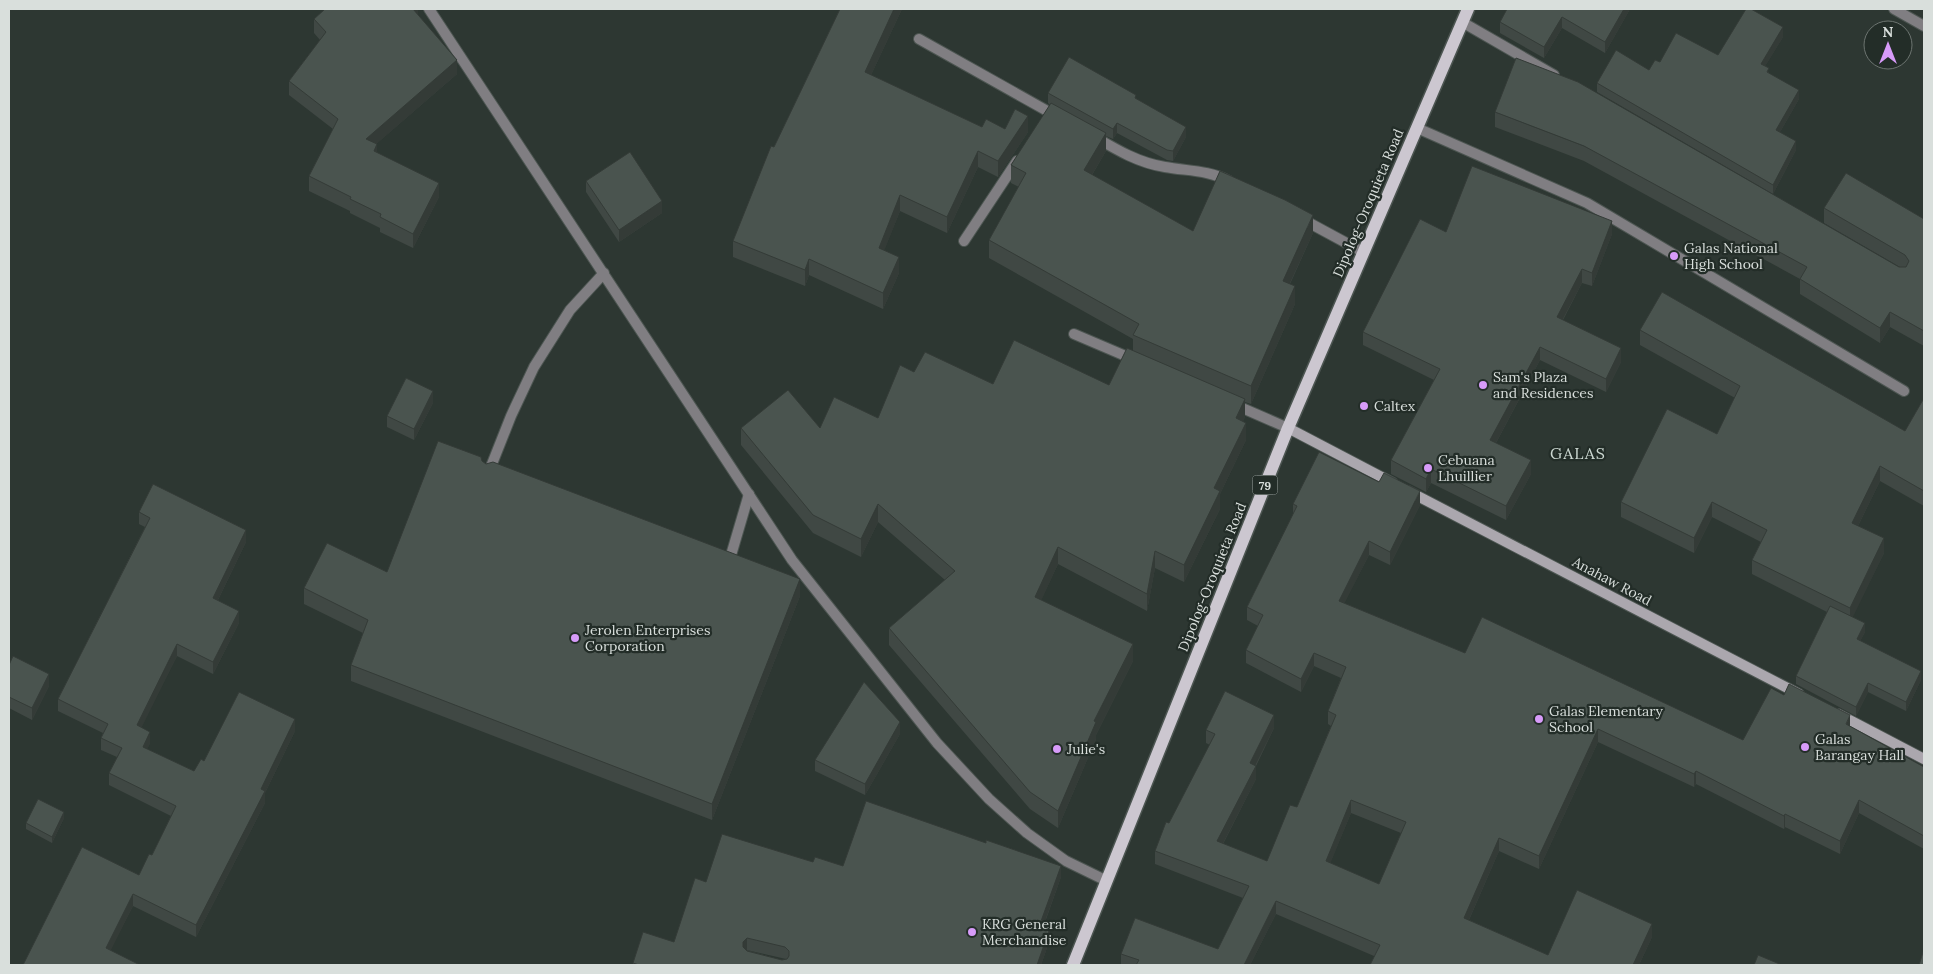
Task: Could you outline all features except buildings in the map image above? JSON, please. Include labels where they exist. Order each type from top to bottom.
[{"type":"main road","name":"Dipolog-Oroquieta Road","points":[[1073,965],[1288,428],[1468,9]]},
{"type":"street","points":[[429,9],[792,560],[937,743],[982,792],[1035,838],[1066,861],[1107,881]]},
{"type":"street","points":[[1894,9],[1924,26]]},
{"type":"street","points":[[1462,22],[1566,82]]},
{"type":"street","points":[[919,39],[1047,116],[1066,121]]},
{"type":"street","points":[[1416,128],[1588,203],[1904,391]]},
{"type":"street","points":[[1082,130],[1123,154],[1145,162],[1166,167],[1201,171],[1225,178],[1242,187]]},
{"type":"street","points":[[964,241],[1023,152]]},
{"type":"street","points":[[1290,213],[1363,252]]},
{"type":"street","points":[[488,474],[534,367],[570,310],[604,273]]},
{"type":"street","points":[[1074,334],[1145,365]]},
{"type":"street","points":[[1225,400],[1288,428]]},
{"type":"street","name":"Anahaw Road","points":[[1288,428],[1809,699]]},
{"type":"street","points":[[730,562],[749,494]]},
{"type":"street","points":[[1827,709],[1924,759]]},
{"type":"place","name":"Galas National High School","points":[[1674,256]]},
{"type":"place","name":"Sam's Plaza and Residences","points":[[1483,385]]},
{"type":"place","name":"Caltex","points":[[1364,406]]},
{"type":"place","name":"Cebuana Lhuillier","points":[[1428,468]]},
{"type":"place","name":"Jerolen Enterprises Corporation","points":[[575,638]]},
{"type":"place","name":"Galas Elementary School","points":[[1539,719]]},
{"type":"place","name":"Galas Barangay Hall","points":[[1805,747]]},
{"type":"place","name":"Julie's","points":[[1057,749]]},
{"type":"place","name":"KRG General Merchandise","points":[[972,932]]},
{"type":"district","name":"GALAS","points":[[1578,453]]}]
